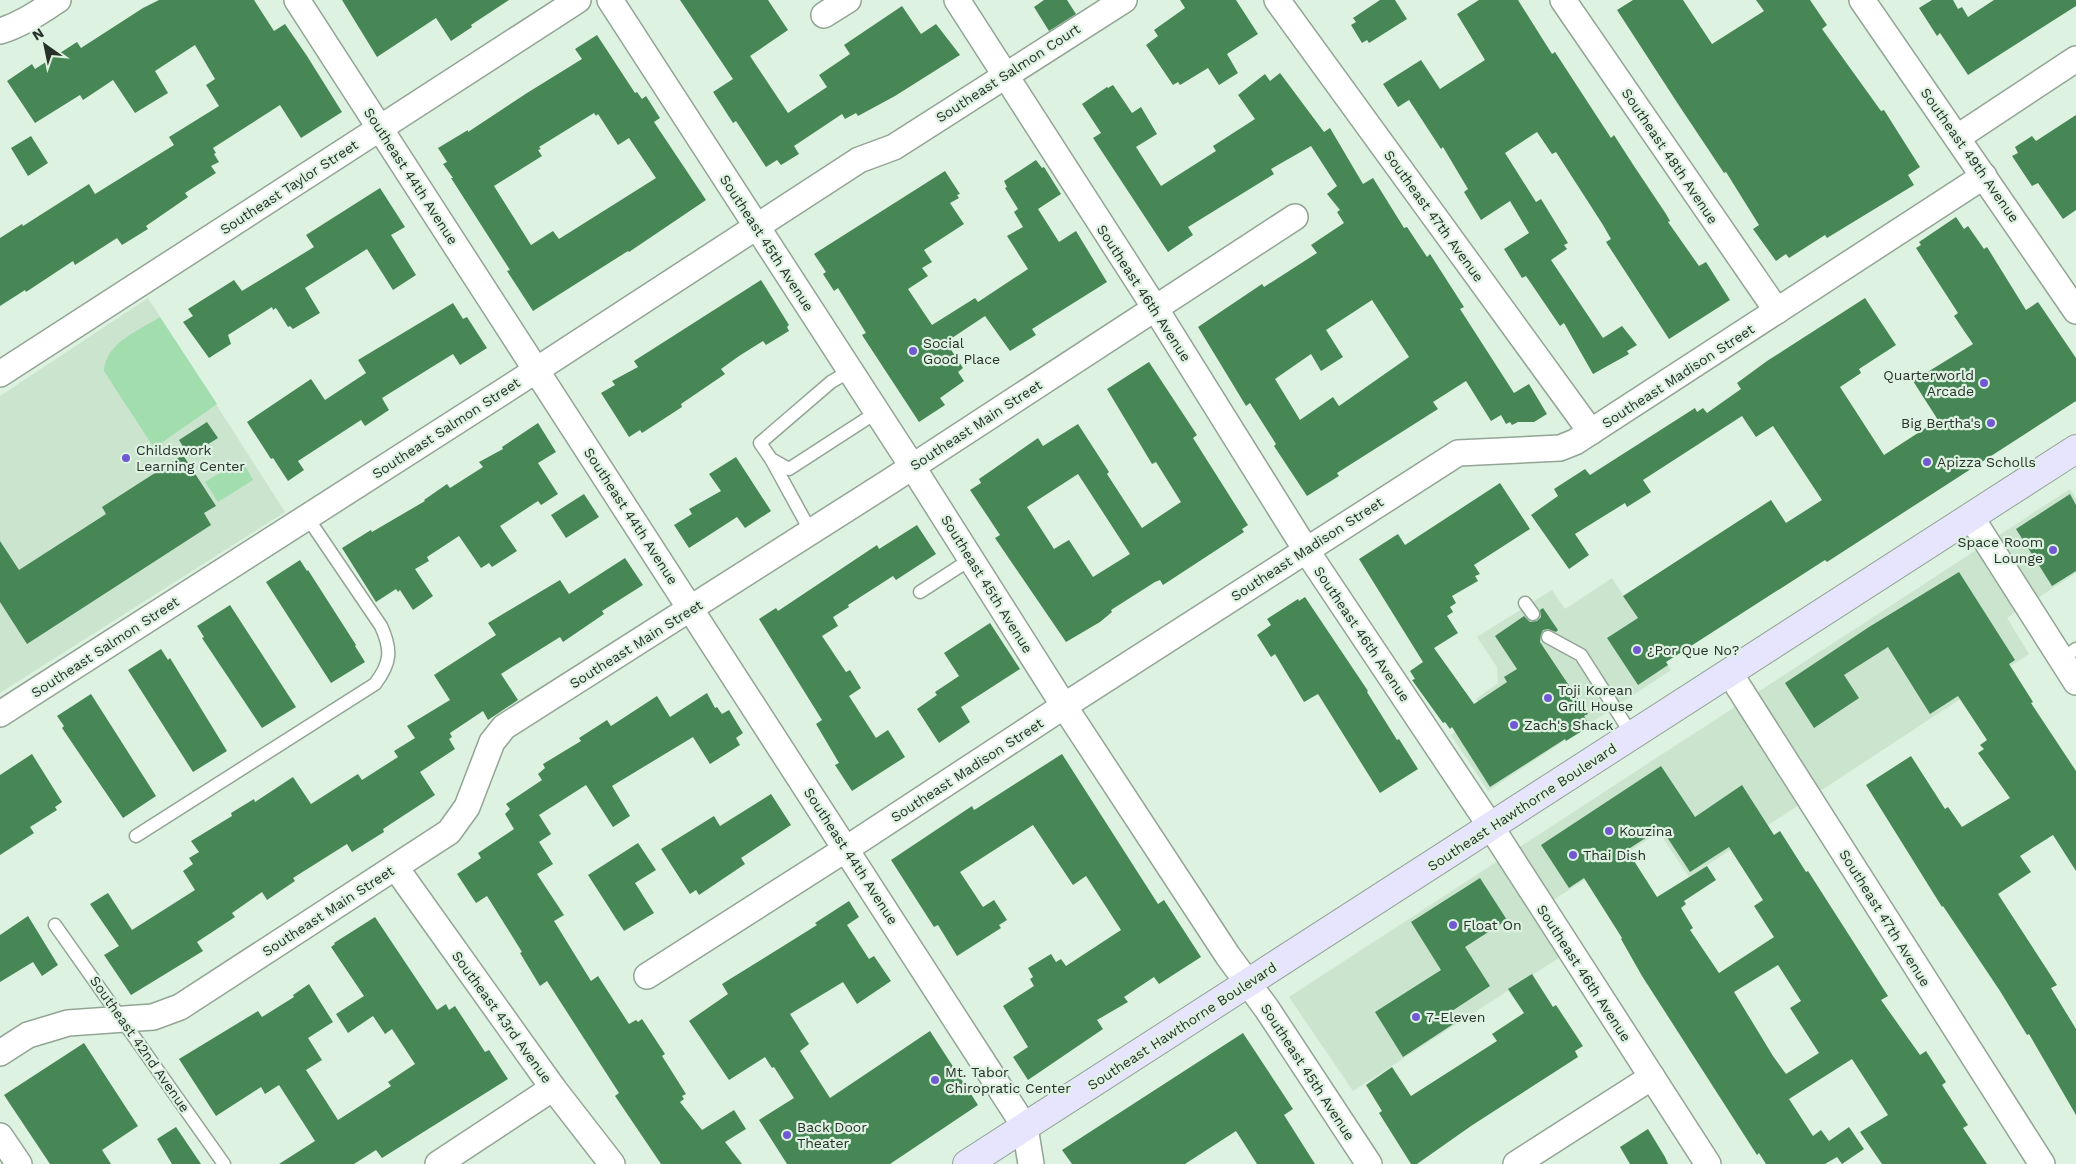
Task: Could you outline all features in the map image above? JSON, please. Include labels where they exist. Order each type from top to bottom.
[{"type":"main road","name":"Southeast Hawthorne Boulevard","points":[[968,1164],[2076,449]]},
{"type":"street","points":[[0,31],[30,18],[58,0]]},
{"type":"street","name":"Southeast 44th Avenue","points":[[298,0],[1025,1127],[1031,1164]]},
{"type":"street","name":"Southeast Taylor Street","points":[[0,374],[578,0]]},
{"type":"street","name":"Southeast 45th Avenue","points":[[610,0],[912,466],[1064,706],[1228,956],[1248,983],[1368,1164]]},
{"type":"street","points":[[824,15],[848,0]]},
{"type":"street","name":"Southeast 46th Avenue","points":[[957,0],[1155,308],[1306,550],[1490,827],[1708,1164]]},
{"type":"street","name":"Southeast Salmon Court","points":[[894,147],[1124,0]]},
{"type":"street","name":"Southeast 47th Avenue","points":[[1277,0],[1591,432]]},
{"type":"street","name":"Southeast 48th Avenue","points":[[1563,0],[1777,312]]},
{"type":"street","name":"Southeast 49th Avenue","points":[[1862,0],[2076,311]]},
{"type":"street","points":[[1958,137],[2076,59]]},
{"type":"street","name":"Southeast Salmon Street","points":[[0,714],[537,370],[859,160],[894,147]]},
{"type":"street","name":"Southeast Madison Street","points":[[647,976],[1458,452],[1560,448],[1591,432],[1984,176]]},
{"type":"street","name":"Southeast Main Street","points":[[0,1053],[28,1035],[68,1023],[152,1017],[180,1006],[396,868],[449,832],[467,807],[492,742],[504,727],[811,532],[1295,217]]},
{"type":"street","points":[[1971,516],[2068,654],[2076,682]]},
{"type":"street","name":"Southeast 47th Avenue","points":[[1729,672],[2042,1164]]},
{"type":"street","name":"Southeast 43rd Avenue","points":[[396,868],[553,1088],[612,1164]]},
{"type":"street","points":[[1516,1164],[1652,1077]]},
{"type":"street","points":[[438,1164],[553,1088]]},
{"type":"street","points":[[0,1136],[18,1164]]},
{"type":"lane","points":[[811,532],[771,459],[760,443],[831,382],[850,371]]},
{"type":"lane","points":[[771,459],[789,469],[877,412]]},
{"type":"lane","points":[[136,836],[375,684],[384,672],[389,656],[387,639],[381,626],[307,518]]},
{"type":"lane","points":[[920,592],[971,559]]},
{"type":"lane","points":[[1525,603],[1533,614]]},
{"type":"lane","points":[[1548,637],[1581,655],[1632,735]]},
{"type":"lane","name":"Southeast 42nd Avenue","points":[[55,925],[224,1164]]},
{"type":"shaded area","name":"Childswork Learning Center","points":[[148,298],[285,512],[0,693],[0,396]]},
{"type":"shaded area","points":[[2070,489],[2076,499],[2076,573],[2007,618],[2029,654],[1689,877],[1659,832],[1544,906],[1571,950],[1353,1091],[1289,997]]},
{"type":"shaded area","points":[[1612,578],[1671,670],[1488,791],[1451,735],[1484,712],[1476,699],[1498,683],[1497,667],[1477,637],[1552,590],[1565,609]]},
{"type":"green space","points":[[160,317],[217,404],[154,448],[104,371],[110,353],[117,345],[134,332]]},
{"type":"green space","points":[[243,462],[253,480],[218,502],[205,482],[234,464]]},
{"type":"building","points":[[159,0],[254,0],[274,31],[285,24],[342,112],[301,138],[280,105],[213,148],[219,162],[211,166],[216,173],[185,193],[188,197],[146,226],[148,229],[122,245],[117,238],[75,265],[73,261],[26,292],[25,290],[0,306],[0,238],[22,224],[23,226],[89,184],[95,194],[174,145],[169,137],[219,106],[206,85],[215,79],[195,45],[155,71],[168,93],[135,113],[113,80],[83,100],[80,95],[35,123],[7,81],[32,64],[35,69],[77,42],[81,48],[143,8]]},
{"type":"building","points":[[342,0],[509,0],[471,25],[472,27],[451,41],[436,18],[377,57]]},
{"type":"building","points":[[680,0],[768,0],[788,30],[750,56],[788,113],[827,87],[819,75],[850,54],[844,45],[902,6],[921,34],[936,24],[960,55],[895,96],[858,116],[856,113],[845,119],[842,114],[794,146],[799,154],[781,165],[777,160],[766,167],[736,121],[733,123],[713,92],[733,79]]},
{"type":"building","points":[[1044,0],[1067,0],[1076,14],[1049,31],[1034,7]]},
{"type":"building","points":[[1180,0],[1236,0],[1258,34],[1227,54],[1238,73],[1219,85],[1208,68],[1180,85],[1178,82],[1173,85],[1146,45],[1158,36],[1154,30],[1185,8]]},
{"type":"building","points":[[1380,0],[1395,0],[1407,19],[1369,43],[1367,40],[1362,43],[1351,25],[1356,22],[1353,18]]},
{"type":"building","points":[[1479,0],[1518,0],[1552,54],[1555,52],[1611,138],[1614,135],[1666,214],[1670,221],[1668,222],[1699,266],[1706,262],[1730,300],[1669,339],[1606,242],[1611,239],[1603,225],[1556,152],[1552,154],[1537,132],[1505,153],[1536,202],[1541,199],[1568,243],[1564,245],[1567,249],[1551,260],[1603,338],[1622,326],[1637,345],[1627,351],[1629,354],[1593,374],[1564,323],[1560,326],[1526,276],[1522,278],[1504,249],[1529,233],[1510,201],[1481,220],[1464,192],[1468,189],[1443,147],[1441,149],[1409,100],[1398,107],[1383,84],[1421,60],[1440,89],[1485,60],[1457,14]]},
{"type":"building","points":[[1633,0],[1683,0],[1712,44],[1764,11],[1756,0],[1810,0],[1827,25],[1822,29],[1881,111],[1884,110],[1920,167],[1908,175],[1914,185],[1827,238],[1825,235],[1789,258],[1786,254],[1776,261],[1753,229],[1759,225],[1726,172],[1724,173],[1617,10]]},
{"type":"building","points":[[1932,0],[1953,0],[1958,9],[1962,7],[1968,17],[1994,0],[2076,0],[2076,6],[1968,75],[1940,33],[1937,36],[1919,8]]},
{"type":"building","points":[[597,35],[635,93],[637,92],[642,99],[646,96],[660,118],[654,122],[706,200],[629,252],[533,311],[507,271],[510,270],[451,178],[453,178],[443,164],[447,162],[438,148],[468,130],[468,132],[582,59],[575,49]],"holes":[[[594,113],[596,116],[598,114],[618,145],[629,138],[656,178],[559,239],[553,231],[531,245],[494,186],[542,156],[538,150],[541,149],[539,147]]]},
{"type":"building","points":[[1280,73],[1324,132],[1330,128],[1363,184],[1373,178],[1404,228],[1407,227],[1427,257],[1430,254],[1464,307],[1460,309],[1514,393],[1529,384],[1547,414],[1534,422],[1518,422],[1512,425],[1510,422],[1506,424],[1501,415],[1491,421],[1466,381],[1433,402],[1438,409],[1337,473],[1339,476],[1307,496],[1274,446],[1276,444],[1250,403],[1246,406],[1198,327],[1262,284],[1264,287],[1317,253],[1311,245],[1344,223],[1337,212],[1340,210],[1327,194],[1337,186],[1311,146],[1271,169],[1274,174],[1188,227],[1193,235],[1168,252],[1093,138],[1101,133],[1082,104],[1113,85],[1132,113],[1141,107],[1157,134],[1136,147],[1161,186],[1216,151],[1213,146],[1255,119],[1238,95],[1265,74],[1270,81]],"holes":[[[1372,300],[1409,357],[1339,406],[1333,397],[1300,420],[1275,379],[1311,354],[1321,371],[1343,357],[1326,330]]]},
{"type":"building","points":[[2076,115],[2076,210],[2063,219],[2038,183],[2032,186],[2012,156],[2018,153],[2015,147],[2032,136],[2036,141]]},
{"type":"building","points":[[31,136],[48,163],[28,176],[11,148]]},
{"type":"building","points":[[1036,160],[1042,168],[1044,167],[1061,194],[1038,209],[1059,242],[1076,231],[1107,282],[1032,329],[1036,335],[1010,351],[985,316],[946,342],[963,368],[958,372],[964,381],[940,398],[945,405],[919,422],[862,335],[866,333],[838,288],[834,291],[823,274],[826,272],[814,254],[945,171],[960,194],[957,195],[959,198],[950,203],[964,224],[924,250],[932,262],[922,268],[928,276],[908,289],[932,325],[975,298],[978,302],[1028,269],[1007,236],[1023,227],[1014,212],[1018,209],[1005,188],[1007,187],[1004,181]]},
{"type":"building","points":[[380,188],[405,227],[391,235],[416,275],[393,290],[367,249],[305,288],[320,313],[293,329],[290,326],[288,327],[276,308],[273,310],[272,307],[228,335],[231,344],[209,358],[183,322],[193,316],[188,309],[234,280],[242,291],[314,247],[306,235]]},
{"type":"building","points":[[1956,217],[1964,229],[1968,226],[1984,249],[1987,247],[2026,310],[2038,302],[2076,358],[2076,401],[1827,562],[1825,560],[1666,662],[1668,665],[1638,685],[1607,638],[1638,618],[1623,596],[1771,500],[1786,523],[1822,500],[1773,426],[1756,437],[1742,416],[1643,480],[1651,492],[1627,507],[1625,503],[1575,534],[1589,555],[1569,569],[1531,515],[1558,496],[1554,489],[1585,469],[1590,475],[1695,408],[1697,412],[1703,408],[1707,413],[1741,389],[1737,383],[1767,361],[1865,298],[1896,345],[1859,369],[1861,373],[1840,387],[1884,455],[1938,420],[1913,381],[1973,344],[1954,316],[1958,313],[1916,248],[1921,245],[1919,242]]},
{"type":"building","points":[[761,280],[789,325],[787,327],[789,331],[766,345],[763,341],[739,356],[721,369],[725,374],[681,404],[682,407],[642,433],[640,430],[629,437],[601,393],[615,385],[612,381],[638,367],[634,361]]},
{"type":"building","points":[[453,303],[463,319],[467,317],[487,348],[460,365],[453,354],[382,398],[389,410],[365,426],[361,420],[298,461],[304,470],[288,481],[247,422],[311,379],[325,400],[366,373],[358,360]]},
{"type":"building","points":[[1149,362],[1197,435],[1193,438],[1248,525],[1242,529],[1244,532],[1163,585],[1160,580],[1155,582],[1111,610],[1112,612],[1100,622],[1066,642],[995,538],[1000,535],[970,490],[981,483],[979,479],[1038,438],[1043,446],[1078,424],[1109,472],[1107,474],[1142,528],[1181,502],[1156,462],[1152,464],[1107,389]],"holes":[[[1078,474],[1130,554],[1093,577],[1069,540],[1054,549],[1027,507]]]},
{"type":"building","points":[[207,422],[218,438],[189,456],[179,440]]},
{"type":"building","points":[[538,423],[556,452],[538,463],[558,494],[541,505],[538,501],[500,526],[517,551],[492,567],[489,563],[481,568],[459,536],[427,557],[429,561],[415,569],[433,596],[413,610],[400,590],[398,592],[396,589],[376,602],[342,548],[425,501],[447,484],[450,488],[483,467],[479,462],[503,449],[502,447]]},
{"type":"building","points":[[183,455],[216,506],[204,513],[211,525],[27,644],[0,602],[0,541],[19,570],[106,514],[102,507]]},
{"type":"building","points":[[736,457],[771,511],[745,528],[737,517],[689,548],[674,525],[692,514],[689,509],[721,491],[709,474]]},
{"type":"building","points":[[1500,483],[1530,529],[1474,565],[1480,574],[1475,576],[1478,581],[1452,596],[1456,603],[1450,607],[1453,612],[1447,616],[1458,633],[1434,648],[1474,704],[1507,682],[1504,677],[1517,669],[1495,636],[1524,616],[1530,622],[1537,621],[1541,617],[1540,610],[1543,608],[1558,630],[1556,632],[1548,629],[1543,630],[1540,642],[1588,714],[1584,716],[1590,726],[1566,741],[1565,739],[1490,787],[1452,727],[1450,729],[1445,722],[1443,723],[1412,680],[1415,679],[1410,671],[1423,662],[1359,559],[1398,534],[1405,545]]},
{"type":"building","points":[[584,494],[599,517],[566,538],[551,515]]},
{"type":"building","name":"Space Room Lounge","points":[[2070,494],[2076,505],[2076,571],[2052,586],[2016,529]]},
{"type":"building","points":[[917,525],[936,554],[896,580],[893,576],[848,605],[849,607],[833,617],[838,626],[822,636],[846,672],[850,670],[861,688],[849,696],[876,738],[888,730],[905,757],[852,791],[835,765],[839,763],[816,724],[822,720],[759,619],[776,608],[778,611],[877,545],[879,549]]},
{"type":"building","points":[[625,558],[643,585],[602,611],[604,614],[563,642],[560,637],[501,674],[518,700],[488,720],[483,711],[450,733],[452,737],[449,739],[455,749],[420,772],[435,795],[383,829],[384,832],[352,852],[347,844],[293,878],[295,881],[267,900],[262,892],[232,913],[235,917],[197,942],[203,951],[131,995],[104,955],[119,946],[90,904],[108,893],[132,930],[195,890],[183,871],[193,864],[189,858],[199,852],[191,841],[232,816],[231,813],[254,799],[255,802],[293,777],[311,804],[358,774],[362,780],[398,757],[394,751],[415,738],[407,726],[450,700],[434,675],[496,635],[488,623],[560,580],[569,594]]},
{"type":"building","points":[[300,560],[356,645],[365,662],[331,683],[266,582]]},
{"type":"building","points":[[1959,572],[2015,660],[2009,664],[2033,702],[2031,703],[2076,771],[2076,871],[2053,835],[2020,856],[2031,872],[1998,894],[2057,985],[2051,988],[2076,1029],[2076,1115],[2029,1034],[2027,1035],[2000,991],[1942,907],[1866,785],[1911,756],[1945,809],[1948,807],[1962,827],[2010,798],[1978,753],[1984,749],[1980,745],[1987,740],[1958,696],[1930,714],[1888,647],[1844,675],[1859,698],[1814,728],[1785,683],[1869,627]]},
{"type":"building","points":[[1305,597],[1368,691],[1397,740],[1399,739],[1418,769],[1380,793],[1318,694],[1304,702],[1275,654],[1271,657],[1257,635],[1271,625],[1267,619],[1298,599],[1299,601]]},
{"type":"building","points":[[230,605],[296,707],[262,728],[202,638],[204,637],[197,626]]},
{"type":"building","points":[[990,623],[1020,669],[961,707],[970,722],[939,743],[917,709],[937,695],[935,692],[959,676],[944,653]]},
{"type":"building","points":[[161,649],[168,660],[170,658],[227,751],[193,772],[128,670]]},
{"type":"building","points":[[707,693],[715,708],[717,707],[722,714],[729,710],[743,733],[736,738],[740,745],[710,764],[693,737],[612,786],[630,816],[613,827],[586,785],[539,815],[551,834],[539,842],[553,864],[537,874],[564,915],[554,921],[591,981],[598,976],[629,1024],[642,1019],[665,1054],[662,1056],[686,1094],[682,1096],[684,1099],[680,1102],[702,1130],[734,1110],[746,1129],[725,1142],[742,1164],[661,1164],[615,1096],[619,1093],[547,981],[540,986],[520,953],[522,952],[487,896],[476,903],[457,874],[481,858],[478,853],[514,829],[505,814],[510,809],[506,804],[542,780],[538,774],[545,768],[543,764],[581,741],[579,738],[607,720],[611,726],[657,696],[670,717]]},
{"type":"building","points":[[91,694],[156,796],[123,818],[62,728],[64,726],[57,716]]},
{"type":"building","points":[[32,754],[62,802],[55,807],[57,810],[30,827],[34,833],[0,855],[0,775]]},
{"type":"building","points":[[1062,754],[1158,904],[1164,900],[1201,957],[1159,984],[1154,977],[1124,997],[1128,1002],[1097,1020],[1103,1029],[1028,1080],[1013,1057],[1028,1047],[1003,1006],[1034,986],[1030,979],[1033,977],[1028,968],[1051,954],[1056,962],[1061,959],[1066,966],[1121,930],[1086,876],[1073,885],[1033,825],[960,872],[983,907],[994,900],[1007,920],[999,925],[1001,928],[957,956],[938,925],[934,927],[891,860],[972,806],[974,810]]},
{"type":"building","points":[[1661,766],[1695,817],[1742,785],[1774,835],[1780,831],[1806,872],[1808,871],[1888,996],[1881,1000],[1920,1055],[1926,1051],[1946,1082],[1942,1085],[1968,1125],[1963,1128],[1987,1164],[1882,1164],[1860,1132],[1888,1115],[1852,1059],[1789,1099],[1813,1136],[1821,1130],[1829,1141],[1849,1127],[1864,1149],[1842,1164],[1837,1157],[1825,1164],[1766,1164],[1759,1153],[1757,1155],[1642,976],[1622,938],[1584,878],[1569,888],[1541,845]],"holes":[[[1661,828],[1690,872],[1729,847],[1763,900],[1754,906],[1774,937],[1719,973],[1690,930],[1693,928],[1681,908],[1686,904],[1684,901],[1716,880],[1707,866],[1657,897],[1627,850]],[[1778,965],[1801,1001],[1790,1008],[1819,1053],[1786,1074],[1734,992]]]},
{"type":"building","points":[[771,794],[791,825],[741,858],[745,864],[699,895],[696,890],[690,894],[661,849],[714,816],[720,826]]},
{"type":"building","points":[[638,843],[656,870],[635,883],[654,913],[624,931],[588,875]]},
{"type":"building","points":[[1480,878],[1507,920],[1465,947],[1490,986],[1452,1011],[1458,1021],[1403,1057],[1375,1012],[1441,970],[1411,922]]},
{"type":"building","points":[[849,901],[859,917],[847,925],[869,959],[874,956],[891,981],[857,1004],[843,982],[790,1014],[809,1044],[800,1051],[830,1098],[930,1031],[978,1105],[890,1164],[787,1164],[759,1120],[794,1098],[774,1067],[772,1068],[765,1057],[729,1080],[689,1021],[728,994],[722,984],[817,925],[815,923]]},
{"type":"building","points":[[28,916],[58,965],[42,976],[33,962],[0,982],[0,935]]},
{"type":"building","points":[[375,917],[437,1010],[446,1004],[449,1010],[455,1006],[485,1052],[489,1050],[508,1079],[382,1158],[376,1150],[354,1164],[279,1164],[315,1141],[279,1085],[265,1094],[261,1087],[216,1116],[179,1059],[258,1011],[262,1017],[294,997],[293,995],[309,984],[333,1022],[308,1038],[322,1060],[306,1070],[338,1120],[391,1086],[388,1082],[415,1064],[392,1029],[385,1034],[373,1016],[348,1033],[336,1014],[364,996],[331,947],[334,943]]},
{"type":"building","points":[[1532,974],[1553,1007],[1556,1005],[1583,1046],[1575,1051],[1578,1057],[1471,1126],[1417,1164],[1411,1164],[1379,1113],[1382,1111],[1366,1085],[1392,1067],[1411,1096],[1497,1041],[1492,1034],[1524,1013],[1508,989]]},
{"type":"building","points":[[1243,1033],[1293,1109],[1284,1115],[1315,1164],[1257,1164],[1236,1131],[1185,1164],[1072,1164],[1062,1150]]},
{"type":"building","points":[[84,1043],[138,1126],[102,1150],[111,1164],[50,1164],[4,1095]]},
{"type":"building","points":[[176,1127],[201,1164],[172,1164],[157,1139]]},
{"type":"building","points":[[1648,1129],[1668,1164],[1630,1164],[1620,1147]]},
{"type":"place","name":"Social Good Place","points":[[913,351]]},
{"type":"place","name":"Quarterworld Arcade","points":[[1984,383]]},
{"type":"place","name":"Big Bertha's","points":[[1991,423]]},
{"type":"place","name":"Childswork Learning Center","points":[[126,458]]},
{"type":"place","name":"Apizza Scholls","points":[[1927,462]]},
{"type":"place","name":"Space Room Lounge","points":[[2053,550]]},
{"type":"place","name":"¿Por Que No?","points":[[1637,650]]},
{"type":"place","name":"Toji Korean Grill House","points":[[1548,698]]},
{"type":"place","name":"Zach's Shack","points":[[1514,725]]},
{"type":"place","name":"Kouzina","points":[[1609,831]]},
{"type":"place","name":"Thai Dish","points":[[1573,855]]},
{"type":"place","name":"Float On","points":[[1453,925]]},
{"type":"place","name":"7-Eleven","points":[[1416,1017]]},
{"type":"place","name":"Mt. Tabor Chiropratic Center","points":[[935,1080]]},
{"type":"place","name":"Back Door Theater","points":[[787,1135]]}]
